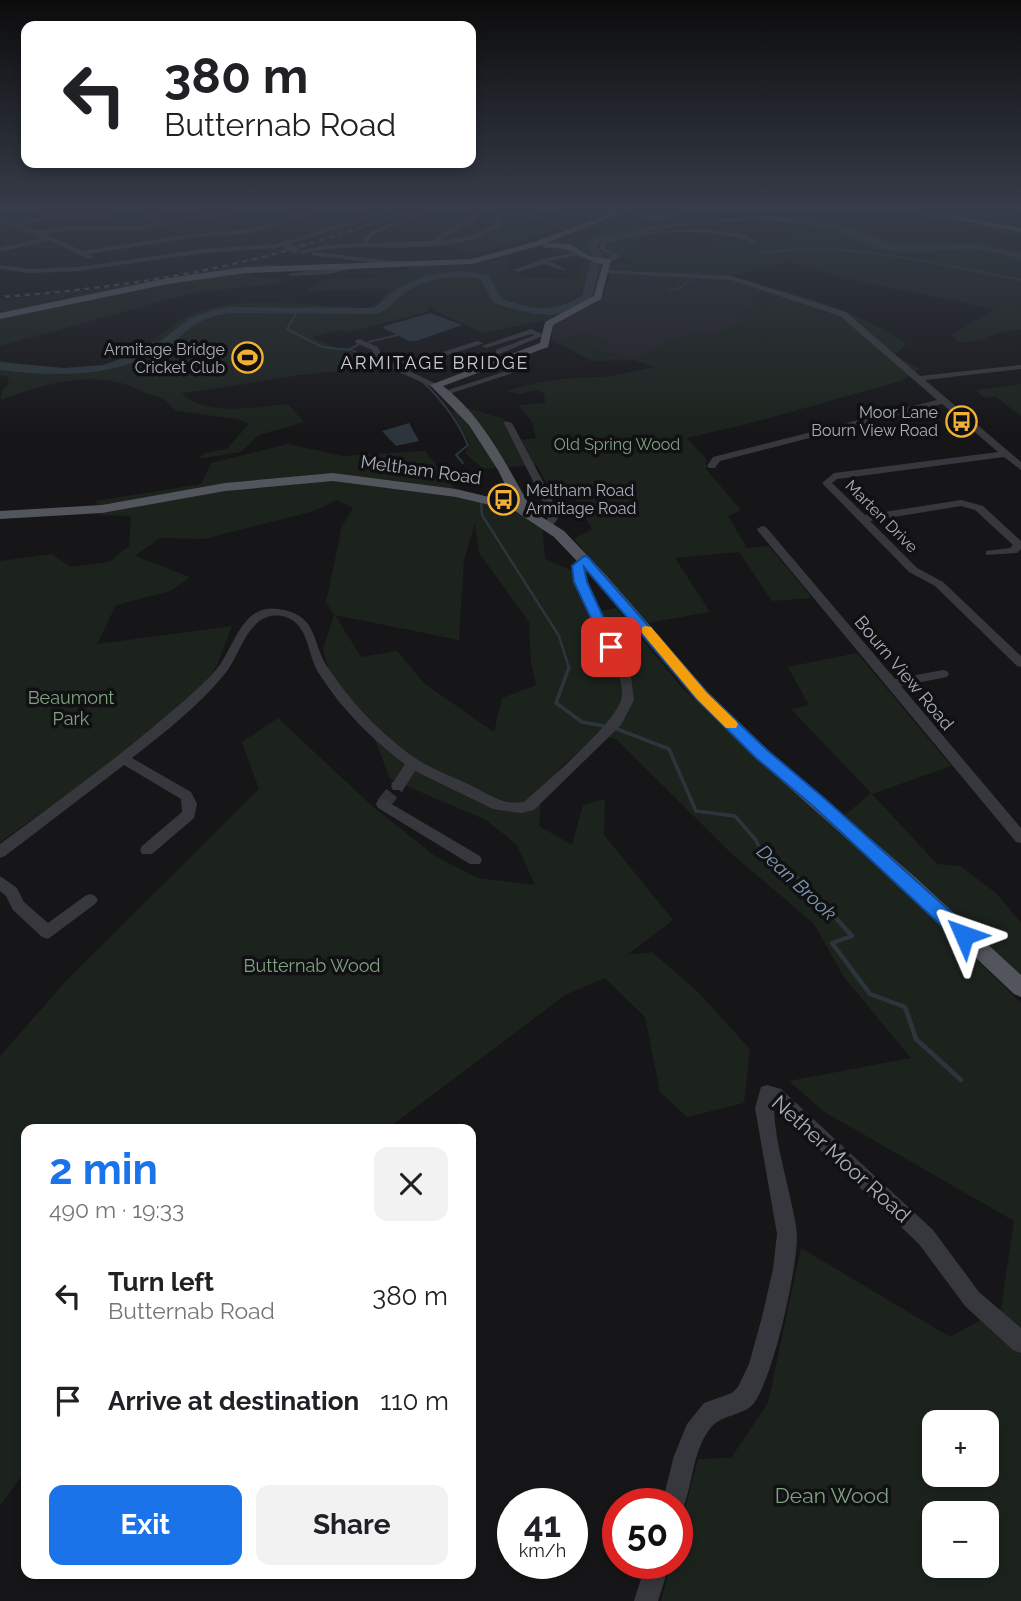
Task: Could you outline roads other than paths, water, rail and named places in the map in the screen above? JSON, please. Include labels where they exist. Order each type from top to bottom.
[{"type":"main road","points":[[0,316],[150,285]]},
{"type":"main road","points":[[435,385],[513,359],[545,345],[544,335],[548,324],[598,297],[601,285]]},
{"type":"main road","points":[[435,385],[446,392],[485,439],[521,501],[519,508]]},
{"type":"main road","name":"Meltham Road","points":[[0,515],[81,511],[226,487],[333,477],[456,493],[519,508],[548,525],[584,559],[702,696],[762,754],[908,882],[1021,988]]},
{"type":"street","points":[[759,285],[843,314],[859,325],[916,379],[1021,467]]},
{"type":"street","points":[[394,365],[404,360],[415,364],[531,331],[544,335]]},
{"type":"street","points":[[499,352],[544,335]]},
{"type":"street","points":[[359,341],[375,348],[380,360],[435,385]]},
{"type":"street","points":[[481,344],[513,359]]},
{"type":"street","points":[[380,360],[399,355]]},
{"type":"street","points":[[916,379],[1021,367]]},
{"type":"street","points":[[446,392],[521,369]]},
{"type":"street","points":[[712,466],[716,459],[942,401]]},
{"type":"street","points":[[508,423],[545,497],[552,518],[548,525]]},
{"type":"street","name":"Marten Drive","points":[[1006,454],[834,476],[827,483],[913,570],[939,584],[1021,663]]},
{"type":"street","points":[[862,519],[961,503],[979,508],[1019,545],[1013,551],[990,553]]},
{"type":"street","name":"Bourn View Road","points":[[762,529],[1021,838]]},
{"type":"street","points":[[0,852],[123,759],[222,672],[249,623],[263,615],[278,613],[293,615],[304,622],[322,669],[362,719],[413,763],[500,806],[520,810],[537,801],[616,722],[626,707],[628,693],[621,668],[581,582],[578,566],[584,559]]},
{"type":"street","points":[[891,684],[943,674]]},
{"type":"street","points":[[123,759],[186,796],[190,804],[189,814],[147,850]]},
{"type":"street","points":[[398,786],[413,763]]},
{"type":"street","points":[[383,804],[475,860]]},
{"type":"street","points":[[0,882],[12,892],[18,906],[48,932],[90,900]]},
{"type":"street","name":"Nether Moor Road","points":[[678,1488],[694,1433],[709,1412],[744,1398],[755,1380],[781,1279],[787,1252],[787,1234],[764,1108],[765,1095],[772,1087],[926,1237],[972,1299],[1021,1342]]},
{"type":"street","points":[[646,1601],[653,1579]]},
{"type":"waterway","points":[[0,366],[64,372],[103,368],[142,356],[167,343],[193,321],[208,315],[229,310],[376,311],[412,285]]},
{"type":"waterway","points":[[488,285],[498,301],[530,311],[560,312],[587,298],[590,285]]},
{"type":"waterway","points":[[670,291],[684,285]]},
{"type":"waterway","name":"Dean Brook","points":[[298,310],[287,329],[322,347],[348,350]]},
{"type":"waterway","points":[[369,342],[397,335]]},
{"type":"waterway","name":"Dean Brook","points":[[348,350],[358,345]]},
{"type":"waterway","name":"Dean Brook","points":[[348,350],[368,359]]},
{"type":"waterway","name":"Dean Brook","points":[[422,381],[436,395],[464,436],[468,445],[456,455],[463,463]]},
{"type":"waterway","name":"Dean Brook","points":[[481,502],[482,515],[559,636],[569,667]]},
{"type":"waterway","name":"Dean Brook","points":[[569,667],[556,703],[582,722],[604,726]]},
{"type":"waterway","name":"Dean Brook","points":[[617,729],[669,749],[696,811],[735,816],[755,839],[764,855],[779,862],[828,909]]},
{"type":"waterway","name":"Dean Brook","points":[[826,907],[852,936],[832,943],[870,994],[905,1007],[916,1039],[961,1080]]},
{"type":"tunnel","points":[[383,804],[398,786]]},
{"type":"railway","points":[[0,297],[116,285]]},
{"type":"place","name":"Armitage Bridge Cricket Club","points":[[248,358]]},
{"type":"place","name":"Moor Lane Bourn View Road","points":[[961,421]]},
{"type":"place","name":"Meltham Road Armitage Road","points":[[503,499]]},
{"type":"district","name":"ARMITAGE BRIDGE","points":[[435,363]]},
{"type":"park label","name":"Old Spring Wood","points":[[617,444]]},
{"type":"park label","name":"Beaumont Park","points":[[71,708]]},
{"type":"park label","name":"Butternab Wood","points":[[312,966]]},
{"type":"park label","name":"Dean Wood","points":[[832,1496]]}]
